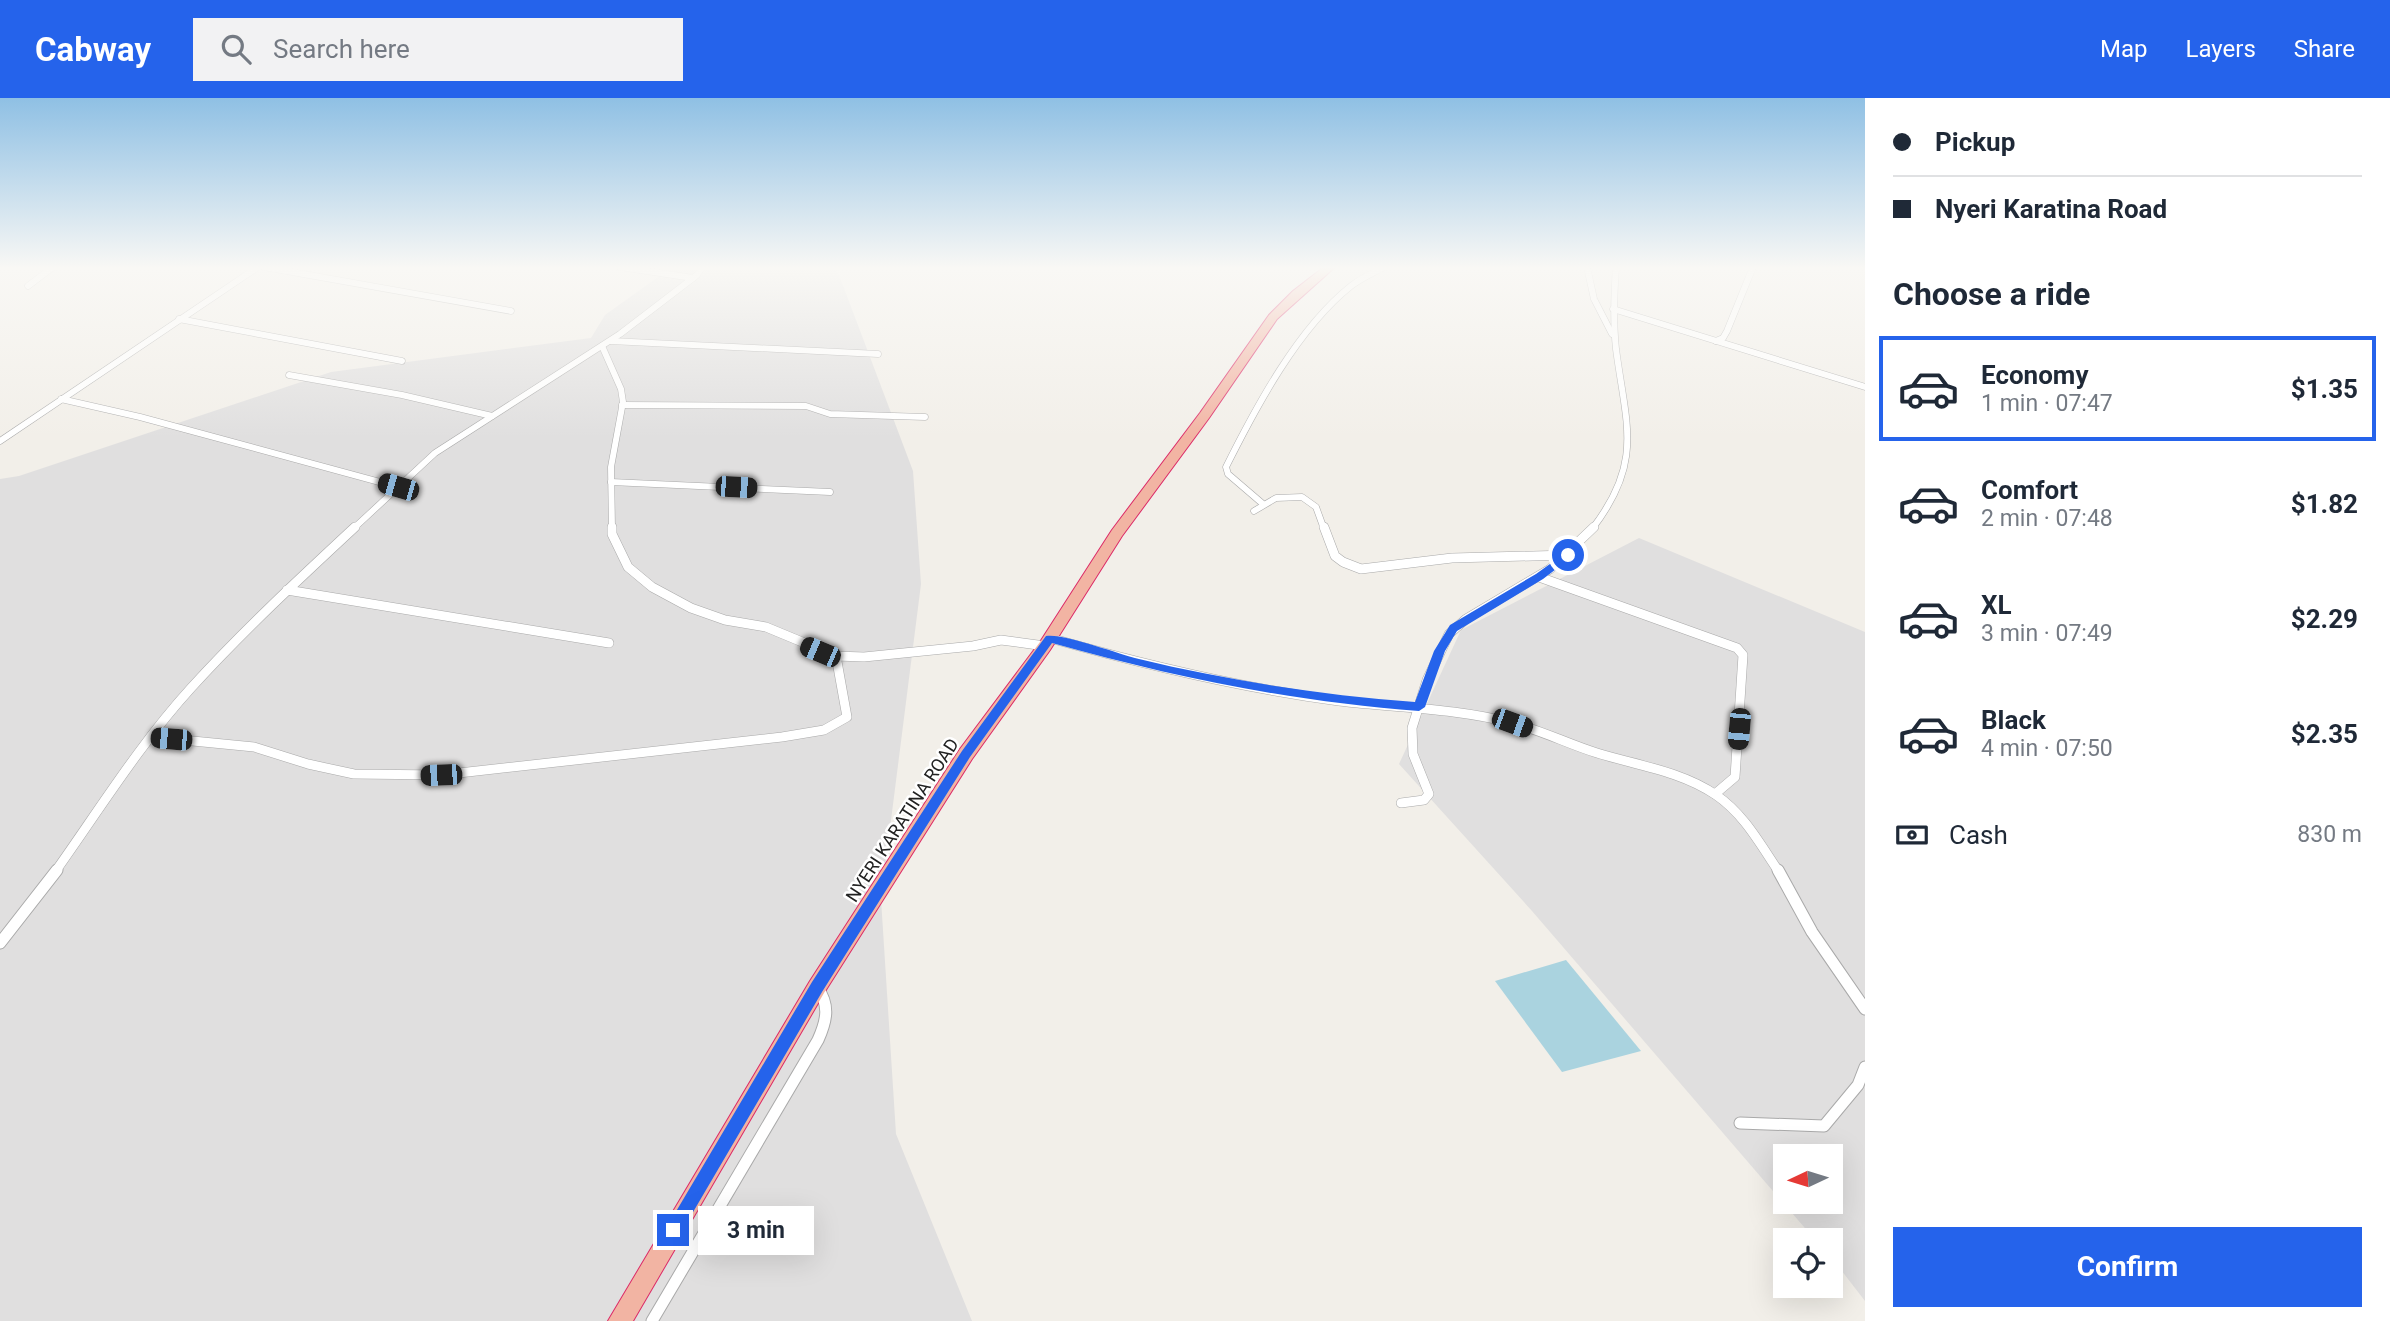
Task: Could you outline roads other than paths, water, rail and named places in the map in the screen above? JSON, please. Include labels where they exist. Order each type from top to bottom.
[{"type":"highway","name":"NYERI KARATINA ROAD","points":[[620,1321],[817,987],[966,754],[1047,642],[1117,533],[1270,324]]},
{"type":"street","points":[[0,441],[172,324]]},
{"type":"street","points":[[206,324],[402,361]]},
{"type":"street","points":[[1,940],[46,885],[152,737],[190,690],[287,590],[435,453],[633,324]]},
{"type":"street","points":[[1263,504],[1228,474],[1226,467],[1253,412],[1316,324]]},
{"type":"street","points":[[1607,324],[1615,339]]},
{"type":"street","points":[[1401,803],[1424,800],[1429,794],[1415,764],[1411,737],[1440,651],[1454,628],[1539,577],[1568,555],[1590,531],[1617,491],[1628,459],[1630,435],[1614,324]]},
{"type":"street","points":[[1662,324],[1865,387]]},
{"type":"street","points":[[1716,341],[1723,338],[1730,324]]},
{"type":"street","points":[[611,341],[878,354]]},
{"type":"street","points":[[602,346],[621,389],[622,405],[613,448],[612,534],[628,567],[652,587],[691,608],[725,620],[766,627],[836,656],[864,657],[973,646],[1001,640],[1047,642],[1244,685],[1342,701],[1419,707],[1512,723],[1597,753],[1672,774],[1715,794],[1744,819],[1780,874],[1812,932],[1865,1009]]},
{"type":"street","points":[[289,375],[402,395],[492,416]]},
{"type":"street","points":[[61,399],[139,417],[398,487]]},
{"type":"street","points":[[622,405],[806,406],[830,414],[925,417]]},
{"type":"street","points":[[611,482],[830,492]]},
{"type":"street","points":[[1254,511],[1263,504],[1290,495],[1309,501],[1317,508],[1331,551],[1354,567],[1369,568],[1408,561],[1462,557],[1568,555]]},
{"type":"street","points":[[1539,577],[1738,648],[1743,654],[1735,777],[1715,794]]},
{"type":"street","points":[[287,590],[609,643]]},
{"type":"street","points":[[152,737],[254,747],[319,767],[354,774],[397,776],[441,775],[782,737],[821,732],[838,725],[848,717],[836,656]]},
{"type":"street","points":[[652,1321],[826,1026],[827,1003],[817,987]]},
{"type":"street","points":[[1740,1123],[1824,1126],[1858,1085],[1865,1067]]},
{"type":"water","points":[[1566,960],[1641,1051],[1562,1072],[1495,981]]}]
